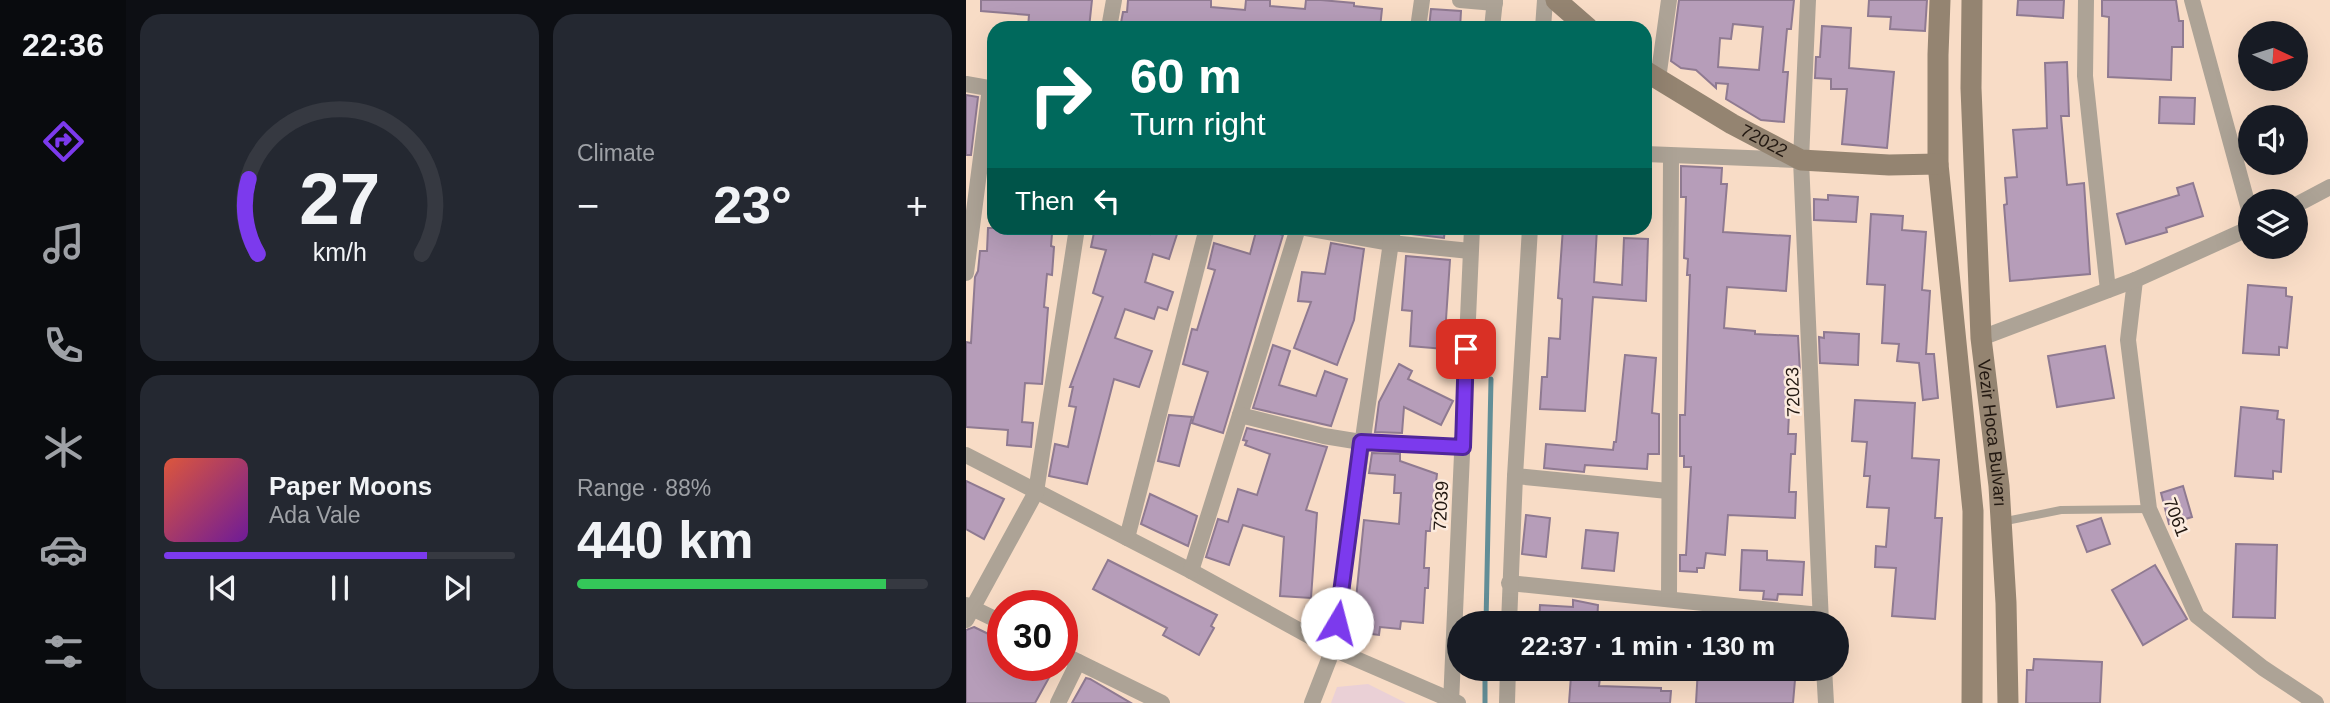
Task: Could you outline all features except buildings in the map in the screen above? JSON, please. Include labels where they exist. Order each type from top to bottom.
[{"type":"main road","points":[[1556,0],[1580,21]]},
{"type":"main road","name":"Vezir Hoca Bulvarı","points":[[1940,0],[1938,164],[1973,511],[1972,703]]},
{"type":"main road","name":"Vezir Hoca Bulvarı","points":[[1972,0],[1971,88],[1981,338],[2001,522],[2008,703]]},
{"type":"main road","name":"72022","points":[[1652,76],[1732,124],[1801,160],[1889,165],[1938,164]]},
{"type":"street","points":[[1110,21],[1114,0]]},
{"type":"street","points":[[1419,21],[1422,0]]},
{"type":"street","points":[[1460,0],[1495,2],[1493,21]]},
{"type":"street","points":[[1544,21],[1545,0]]},
{"type":"street","points":[[1652,71],[1669,0]]},
{"type":"street","name":"72023","points":[[1808,0],[1801,160],[1820,611]]},
{"type":"street","points":[[2086,0],[2085,76],[2108,290]]},
{"type":"street","points":[[2192,0],[2243,189]]},
{"type":"street","points":[[966,84],[987,87]]},
{"type":"street","points":[[966,272],[987,123]]},
{"type":"street","points":[[1652,155],[1801,160]]},
{"type":"street","points":[[1669,598],[1671,156]]},
{"type":"street","points":[[2308,199],[2330,187]]},
{"type":"street","points":[[1981,338],[2135,280],[2238,233]]},
{"type":"street","points":[[987,618],[968,611],[1036,492],[1075,235]]},
{"type":"street","points":[[1127,538],[1205,235]]},
{"type":"street","points":[[1191,571],[1296,235]]},
{"type":"street","points":[[1312,703],[1333,649],[1392,235],[1470,251]]},
{"type":"street","name":"72039","points":[[1453,702],[1471,235]]},
{"type":"street","points":[[1509,611],[1531,235]]},
{"type":"street","name":"7061","points":[[2135,280],[2128,340],[2149,509],[2197,616],[2263,668],[2316,703]]},
{"type":"street","points":[[1240,415],[1324,436],[1361,442],[1463,447]]},
{"type":"street","points":[[966,455],[1191,571],[1333,649],[1453,702]]},
{"type":"street","points":[[1515,477],[1668,491]]},
{"type":"street","points":[[1509,583],[1669,598],[1762,611]]},
{"type":"street","points":[[1078,662],[1163,703]]},
{"type":"street","points":[[1058,703],[1068,681]]},
{"type":"street","points":[[1507,703],[1508,681]]},
{"type":"street","points":[[1825,681],[1826,703]]},
{"type":"lane","points":[[2001,522],[2061,510],[2149,509]]},
{"type":"shaded area","points":[[1368,684],[1406,703],[1331,703],[1337,687]]},
{"type":"waterway","points":[[1486,611],[1491,379]]},
{"type":"waterway","points":[[1485,681],[1485,703]]},
{"type":"route","points":[[1337,623],[1361,442],[1463,447],[1466,349]]}]
